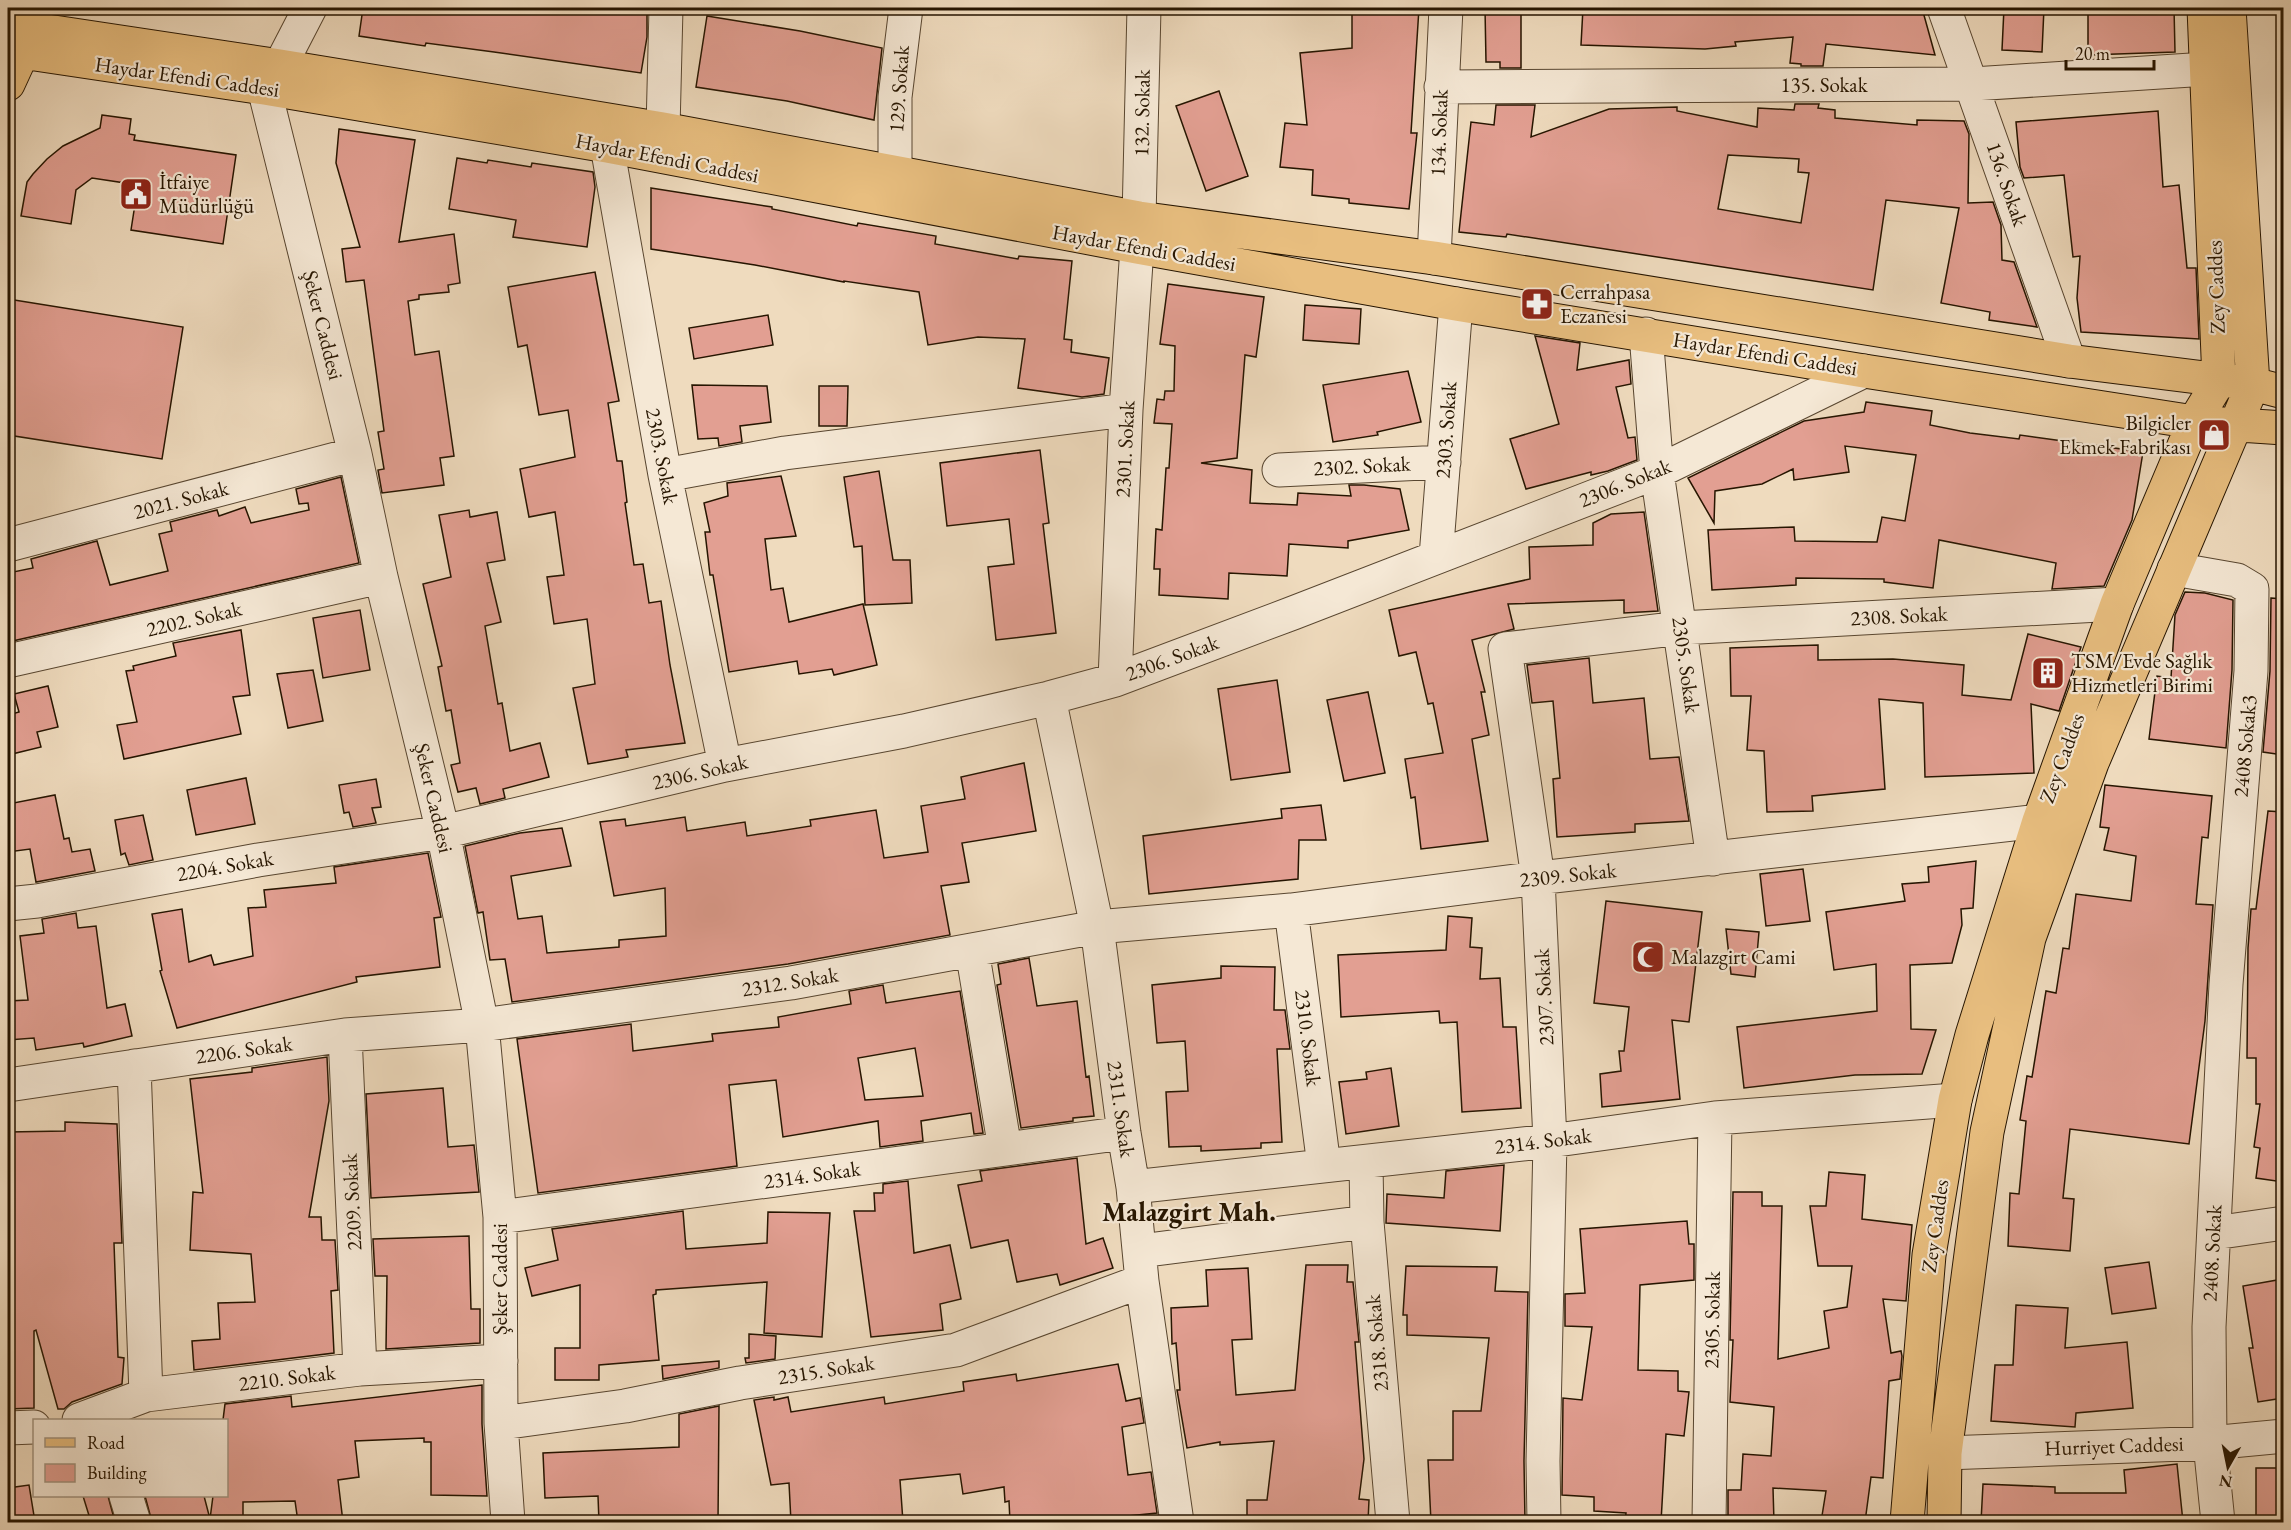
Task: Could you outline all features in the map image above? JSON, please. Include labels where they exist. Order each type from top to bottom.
[{"type":"main road","name":"Zey Caddes","points":[[1907,1522],[1929,1255],[1955,1100],[1975,1024],[2039,820],[2117,604],[2194,422],[2219,381],[2204,8]]},
{"type":"main road","name":"Zey Caddes","points":[[1944,1522],[1945,1453],[1987,1132],[2029,938],[2092,763],[2174,569],[2237,425],[2268,388],[2229,8]]},
{"type":"main road","name":"Haydar Efendi Caddesi","points":[[23,32],[272,77],[607,146],[1138,233],[1434,258],[2068,361],[2268,388]]},
{"type":"main road","points":[[8,84],[23,32]]},
{"type":"main road","name":"Haydar Efendi Caddesi","points":[[272,77],[663,129],[896,171],[1138,233],[1456,304],[2194,422],[2283,428]]},
{"type":"street","points":[[272,77],[310,8]]},
{"type":"street","points":[[663,129],[666,8]]},
{"type":"street","name":"129. Sokak","points":[[896,171],[895,97],[906,8]]},
{"type":"street","name":"132. Sokak","points":[[1138,233],[1144,8]]},
{"type":"street","name":"134. Sokak","points":[[1434,258],[1446,8]]},
{"type":"street","name":"136. Sokak","points":[[1944,8],[1973,84],[2068,361]]},
{"type":"street","name":"135. Sokak","points":[[1441,87],[1973,84],[2207,69]]},
{"type":"street","name":"Şeker Caddesi","points":[[272,77],[381,577],[442,832],[482,1025],[500,1217],[501,1423],[508,1522]]},
{"type":"street","name":"2303. Sokak","points":[[607,146],[665,475],[725,765]]},
{"type":"street","name":"2301. Sokak","points":[[1115,680],[1126,410],[1138,233]]},
{"type":"street","name":"2303. Sokak","points":[[1436,557],[1456,304]]},
{"type":"street","name":"2305. Sokak","points":[[1646,334],[1657,472],[1713,859]]},
{"type":"street","name":"2306. Sokak","points":[[442,832],[725,765],[904,731],[1049,698],[1115,680],[1657,472],[1864,371]]},
{"type":"street","points":[[665,475],[785,453],[1126,410]]},
{"type":"street","name":"2021. Sokak","points":[[8,545],[355,454]]},
{"type":"street","name":"2302. Sokak","points":[[1279,470],[1444,462]]},
{"type":"street","name":"2408 Sokak3","points":[[2174,569],[2237,580],[2252,589],[2252,671],[2226,984]]},
{"type":"street","name":"2202. Sokak","points":[[8,661],[381,577]]},
{"type":"street","name":"2308. Sokak","points":[[1681,628],[2117,604]]},
{"type":"street","name":"2307. Sokak","points":[[1544,1522],[1543,1461],[1550,1141],[1538,878],[1505,649],[1681,628]]},
{"type":"street","name":"2311. Sokak","points":[[1049,698],[1097,927],[1133,1187],[1173,1522]]},
{"type":"street","name":"2309. Sokak","points":[[1097,927],[1291,910],[1538,878],[2039,820]]},
{"type":"street","name":"2204. Sokak","points":[[8,904],[38,901],[258,860],[442,832]]},
{"type":"street","name":"2310. Sokak","points":[[1291,910],[1324,1166]]},
{"type":"street","name":"2312. Sokak","points":[[482,1025],[791,983],[1097,927]]},
{"type":"street","points":[[972,950],[1005,1149]]},
{"type":"street","name":"2408. Sokak","points":[[2218,1522],[2210,1443],[2209,1327],[2226,984]]},
{"type":"street","name":"2206. Sokak","points":[[8,1085],[345,1035],[482,1025]]},
{"type":"street","name":"2209. Sokak","points":[[345,1035],[360,1369]]},
{"type":"street","points":[[134,1066],[146,1395]]},
{"type":"street","name":"2314. Sokak","points":[[1133,1187],[1550,1141],[1715,1118],[1955,1100]]},
{"type":"street","name":"2305. Sokak","points":[[1709,1522],[1715,1118]]},
{"type":"street","name":"2314. Sokak","points":[[500,1217],[1124,1133]]},
{"type":"street","name":"2318. Sokak","points":[[1366,1162],[1367,1222],[1393,1522]]},
{"type":"street","name":"2315. Sokak","points":[[501,1423],[625,1406],[740,1383],[956,1350],[1141,1266],[1367,1222]]},
{"type":"street","points":[[2214,1233],[2283,1223]]},
{"type":"street","name":"2210. Sokak","points":[[95,1418],[146,1395],[360,1369],[501,1361]]},
{"type":"street","points":[[8,1428],[33,1427]]},
{"type":"street","name":"Hurriyet Caddesi","points":[[1945,1453],[2210,1443],[2283,1437]]},
{"type":"street","points":[[126,1497],[134,1522]]},
{"type":"building","points":[[363,8],[631,8],[647,10],[647,37],[641,73],[359,36]]},
{"type":"building","points":[[1352,8],[1419,8],[1411,133],[1417,133],[1409,209],[1349,203],[1349,199],[1312,195],[1313,170],[1280,167],[1285,123],[1307,125],[1300,53],[1352,48]]},
{"type":"building","points":[[1485,8],[1521,8],[1521,68],[1500,68],[1500,62],[1486,62]]},
{"type":"building","points":[[1583,8],[1922,8],[1935,55],[1826,44],[1823,66],[1801,66],[1801,64],[1790,63],[1793,37],[1735,42],[1736,46],[1705,49],[1581,45]]},
{"type":"building","points":[[2004,8],[2044,8],[2042,52],[2002,50]]},
{"type":"building","points":[[2088,8],[2174,8],[2175,52],[2088,55]]},
{"type":"building","points":[[707,16],[800,31],[882,48],[874,120],[787,101],[696,87]]},
{"type":"building","points":[[1219,91],[1248,176],[1206,191],[1176,106]]},
{"type":"building","points":[[1795,104],[1819,104],[1818,108],[1835,110],[1835,118],[1917,125],[1917,120],[1964,121],[1969,134],[1968,203],[1993,202],[2001,225],[2002,260],[2014,262],[2037,327],[1989,320],[1990,312],[1941,303],[1959,208],[1886,200],[1873,290],[1507,234],[1506,237],[1459,232],[1471,122],[1494,125],[1496,105],[1535,105],[1531,137],[1609,109],[1677,107],[1677,111],[1757,127],[1758,108],[1794,110]],"holes":[[[1728,155],[1799,159],[1798,172],[1809,173],[1801,223],[1718,209]]]},
{"type":"building","points":[[2158,111],[2163,187],[2179,185],[2187,268],[2196,268],[2199,339],[2081,332],[2077,298],[2080,256],[2073,257],[2064,175],[2024,178],[2020,167],[2016,122]]},
{"type":"building","points":[[102,115],[131,119],[129,134],[135,135],[134,140],[236,155],[223,244],[131,230],[138,185],[92,178],[76,190],[71,224],[21,216],[27,182],[33,174],[63,146],[100,128]]},
{"type":"building","points":[[339,129],[415,140],[399,242],[454,234],[460,283],[448,285],[449,292],[419,295],[419,299],[408,301],[415,355],[439,351],[454,456],[440,458],[444,485],[382,493],[378,470],[384,469],[378,432],[384,431],[364,280],[346,282],[342,249],[360,247],[336,163]]},
{"type":"building","points":[[457,158],[531,167],[532,163],[593,172],[595,187],[587,247],[513,237],[516,220],[449,209]]},
{"type":"building","points":[[651,188],[772,207],[772,209],[857,226],[858,223],[936,236],[935,244],[1018,259],[1019,256],[1072,261],[1064,339],[1072,340],[1071,352],[1109,358],[1104,394],[1082,397],[1018,388],[1025,339],[978,337],[928,345],[919,292],[844,282],[651,249]]},
{"type":"building","points":[[595,272],[619,401],[608,403],[617,461],[622,461],[627,502],[625,503],[634,565],[643,564],[649,603],[661,601],[685,743],[626,750],[628,757],[588,764],[573,688],[595,684],[587,619],[554,624],[547,577],[564,575],[555,512],[529,517],[520,469],[575,457],[568,410],[539,415],[527,345],[518,347],[508,287]]},
{"type":"building","points":[[1168,284],[1264,297],[1256,357],[1245,355],[1237,458],[1201,463],[1252,470],[1250,503],[1297,505],[1298,493],[1351,496],[1349,485],[1400,489],[1409,530],[1348,541],[1348,548],[1289,544],[1287,576],[1229,573],[1228,599],[1159,595],[1160,569],[1154,569],[1156,529],[1162,530],[1166,468],[1169,468],[1172,424],[1154,423],[1157,399],[1164,400],[1165,391],[1174,391],[1175,346],[1160,344]]},
{"type":"building","points":[[8,299],[183,327],[162,459],[8,435]]},
{"type":"building","points":[[1305,305],[1361,309],[1359,344],[1303,340]]},
{"type":"building","points":[[768,315],[773,345],[694,359],[689,328]]},
{"type":"building","points":[[1535,336],[1580,343],[1577,370],[1629,360],[1631,384],[1616,387],[1628,438],[1635,437],[1637,460],[1608,471],[1591,475],[1591,472],[1526,489],[1510,439],[1559,424]]},
{"type":"building","points":[[1408,371],[1421,422],[1377,432],[1378,435],[1333,442],[1323,385]]},
{"type":"building","points":[[692,385],[767,386],[771,422],[740,426],[742,442],[719,446],[718,438],[698,439]]},
{"type":"building","points":[[819,386],[848,386],[847,426],[819,426]]},
{"type":"building","points":[[1866,402],[1932,411],[1930,425],[1970,433],[2019,439],[2020,435],[2143,452],[2132,520],[2104,586],[2052,589],[2056,563],[1939,540],[1933,588],[1884,582],[1884,579],[1796,578],[1796,585],[1712,590],[1708,530],[1794,527],[1795,541],[1877,542],[1882,517],[1905,521],[1916,455],[1845,446],[1849,472],[1794,480],[1793,469],[1762,484],[1715,491],[1714,523],[1688,478],[1804,421],[1864,412]]},
{"type":"building","points":[[1040,450],[1049,523],[1043,524],[1056,633],[996,640],[988,567],[1014,564],[1009,519],[947,526],[940,463]]},
{"type":"building","points":[[879,471],[893,560],[910,560],[912,603],[865,605],[862,546],[854,547],[844,477]]},
{"type":"building","points":[[781,476],[796,536],[765,539],[771,590],[783,588],[789,622],[863,604],[877,665],[834,675],[832,669],[799,674],[797,661],[729,672],[713,575],[710,575],[705,532],[710,532],[704,503],[728,496],[727,483]]},
{"type":"building","points":[[341,477],[359,563],[8,642],[8,573],[33,568],[31,559],[97,541],[110,585],[168,571],[159,534],[172,531],[170,522],[217,510],[219,516],[245,507],[251,523],[309,510],[308,503],[299,504],[296,489]]},
{"type":"building","points":[[469,510],[470,517],[497,512],[505,560],[487,563],[501,622],[485,626],[498,704],[502,703],[510,751],[540,743],[549,777],[503,789],[505,798],[480,804],[476,788],[458,792],[451,765],[460,763],[451,710],[446,711],[438,667],[442,666],[423,584],[451,577],[439,515]]},
{"type":"building","points":[[1644,512],[1658,611],[1624,613],[1624,600],[1508,604],[1514,629],[1472,640],[1485,692],[1481,692],[1489,735],[1472,739],[1488,841],[1421,849],[1415,797],[1411,798],[1405,759],[1443,753],[1433,703],[1428,704],[1416,652],[1399,656],[1389,610],[1530,579],[1529,547],[1593,545],[1593,523],[1611,514]]},
{"type":"building","points":[[2185,592],[2205,593],[2233,600],[2232,670],[2226,748],[2149,739],[2157,676],[2171,678],[2175,615]]},
{"type":"building","points":[[2271,598],[2283,599],[2283,755],[2263,752],[2270,671]]},
{"type":"building","points":[[360,610],[370,670],[323,678],[313,618]]},
{"type":"building","points":[[241,630],[250,695],[233,697],[241,734],[124,759],[117,725],[137,722],[126,671],[134,670],[133,666],[176,656],[173,643]]},
{"type":"building","points":[[2028,634],[2081,647],[2059,711],[2031,704],[2034,773],[1925,777],[1923,703],[1879,699],[1885,789],[1812,796],[1813,811],[1767,812],[1764,751],[1747,750],[1751,696],[1731,696],[1730,648],[1818,645],[1818,660],[1893,659],[1964,665],[1962,695],[2011,700]]},
{"type":"building","points":[[1589,658],[1593,703],[1644,698],[1650,759],[1679,757],[1689,821],[1635,824],[1635,832],[1557,837],[1553,779],[1560,778],[1553,701],[1532,703],[1527,665]]},
{"type":"building","points":[[313,670],[323,721],[288,728],[277,674]]},
{"type":"building","points":[[1277,680],[1290,772],[1231,780],[1218,689]]},
{"type":"building","points":[[48,686],[58,727],[37,732],[41,747],[12,754],[8,736],[8,715],[19,712],[14,694]]},
{"type":"building","points":[[1368,692],[1385,773],[1344,781],[1327,700]]},
{"type":"building","points":[[1024,763],[1036,831],[962,843],[969,882],[941,886],[950,935],[788,964],[512,1002],[505,959],[490,960],[483,912],[478,913],[465,846],[520,833],[562,828],[571,866],[511,876],[518,919],[542,916],[547,953],[619,947],[619,940],[666,936],[665,888],[614,896],[600,822],[625,819],[626,826],[685,817],[687,831],[745,822],[747,836],[811,826],[810,820],[876,810],[884,858],[928,852],[921,806],[965,799],[961,777]]},
{"type":"building","points":[[246,778],[255,824],[196,835],[187,790]]},
{"type":"building","points":[[376,779],[381,807],[372,808],[376,823],[353,827],[349,812],[344,813],[339,785]]},
{"type":"building","points":[[2105,785],[2212,796],[2208,838],[2202,837],[2196,904],[2213,905],[2205,1021],[2189,1144],[2070,1129],[2063,1198],[2074,1199],[2070,1251],[2008,1246],[2010,1193],[2019,1194],[2026,1121],[2020,1120],[2027,1076],[2032,1077],[2046,991],[2056,993],[2063,948],[2069,949],[2076,894],[2131,901],[2136,856],[2104,850],[2109,828],[2100,827]]},
{"type":"building","points":[[55,795],[64,839],[69,838],[72,852],[90,849],[95,871],[36,882],[30,849],[8,852],[8,804]]},
{"type":"building","points":[[1321,805],[1326,840],[1299,840],[1298,879],[1149,894],[1143,836],[1282,818],[1281,809]]},
{"type":"building","points":[[2268,811],[2283,812],[2283,1182],[2256,1178],[2260,1148],[2254,1147],[2260,1104],[2256,1104],[2256,1058],[2247,1058],[2248,948],[2251,909],[2256,909]]},
{"type":"building","points":[[143,815],[153,860],[129,865],[125,853],[121,855],[115,820]]},
{"type":"building","points":[[428,853],[441,917],[434,918],[440,967],[356,977],[357,982],[177,1028],[160,971],[162,970],[152,914],[182,909],[189,962],[211,955],[214,965],[253,956],[248,908],[266,907],[264,890],[336,883],[334,867]]},
{"type":"building","points":[[1976,861],[1973,908],[1961,909],[1962,925],[1952,963],[1910,965],[1911,1029],[1936,1030],[1922,1074],[1855,1075],[1744,1088],[1737,1027],[1877,1011],[1876,964],[1834,970],[1826,912],[1905,901],[1902,884],[1929,882],[1928,867]]},
{"type":"building","points":[[1803,869],[1810,921],[1766,926],[1760,874]]},
{"type":"building","name":"Malazgirt Cami","points":[[1606,901],[1702,912],[1689,1022],[1672,1020],[1680,1099],[1602,1107],[1600,1074],[1621,1071],[1619,1051],[1624,1051],[1629,1007],[1594,1003]]},
{"type":"building","points":[[76,913],[78,928],[96,926],[107,1008],[125,1004],[132,1036],[84,1047],[83,1043],[36,1050],[34,1038],[8,1040],[8,1001],[28,1000],[20,936],[44,933],[42,919]]},
{"type":"building","points":[[1448,916],[1472,918],[1470,947],[1482,948],[1480,979],[1500,978],[1503,1027],[1516,1027],[1521,1108],[1462,1112],[1457,1022],[1440,1023],[1439,1011],[1341,1017],[1338,955],[1446,950]]},
{"type":"building","points":[[1726,929],[1759,932],[1755,977],[1731,974]]},
{"type":"building","points":[[1029,958],[1037,1006],[1077,1001],[1086,1077],[1089,1076],[1094,1116],[1021,1128],[997,985],[1001,984],[998,964]]},
{"type":"building","points":[[1221,966],[1275,967],[1274,1010],[1285,1010],[1290,1049],[1277,1049],[1282,1142],[1261,1143],[1261,1148],[1201,1151],[1201,1146],[1169,1147],[1166,1092],[1188,1091],[1185,1041],[1157,1043],[1152,985],[1221,978]]},
{"type":"building","points":[[883,985],[886,1003],[960,991],[983,1133],[974,1134],[971,1113],[921,1121],[923,1141],[880,1147],[878,1121],[783,1137],[776,1080],[729,1085],[737,1166],[538,1193],[517,1039],[631,1024],[633,1051],[713,1041],[712,1034],[779,1027],[778,1017],[851,1004],[849,991]],"holes":[[[915,1048],[923,1096],[865,1100],[858,1058]]]},
{"type":"building","points":[[327,1057],[329,1101],[309,1217],[321,1217],[322,1240],[335,1240],[338,1290],[331,1291],[334,1353],[194,1370],[192,1341],[220,1339],[218,1303],[255,1302],[251,1254],[190,1250],[193,1192],[203,1193],[190,1079],[252,1072],[252,1068]]},
{"type":"building","points":[[1391,1068],[1399,1126],[1346,1134],[1339,1082],[1367,1079],[1366,1072]]},
{"type":"building","points":[[443,1088],[448,1147],[474,1145],[479,1192],[371,1198],[366,1094]]},
{"type":"building","points":[[65,1122],[117,1124],[122,1243],[114,1243],[118,1357],[124,1358],[122,1384],[72,1402],[64,1409],[58,1409],[36,1330],[34,1331],[34,1408],[8,1409],[8,1132],[65,1131]]},
{"type":"building","points":[[1077,1158],[1086,1244],[1103,1238],[1113,1268],[1060,1285],[1057,1274],[1017,1282],[1008,1240],[971,1248],[958,1185],[982,1181],[980,1171]]},
{"type":"building","points":[[1504,1165],[1500,1231],[1386,1223],[1387,1194],[1444,1198],[1446,1171]]},
{"type":"building","points":[[1829,1172],[1865,1175],[1862,1219],[1912,1225],[1906,1301],[1883,1299],[1891,1353],[1901,1351],[1902,1356],[1900,1379],[1889,1381],[1883,1478],[1871,1477],[1865,1522],[1821,1522],[1826,1491],[1773,1488],[1774,1522],[1728,1522],[1728,1490],[1741,1490],[1743,1454],[1771,1456],[1774,1407],[1730,1402],[1733,1340],[1730,1340],[1733,1192],[1762,1192],[1762,1206],[1782,1206],[1778,1359],[1829,1348],[1824,1311],[1847,1307],[1852,1266],[1818,1266],[1810,1206],[1826,1206]]},
{"type":"building","points":[[908,1181],[914,1253],[950,1245],[961,1299],[940,1304],[943,1330],[871,1337],[854,1211],[875,1211],[874,1193],[883,1193],[883,1184]]},
{"type":"building","points":[[683,1211],[686,1249],[767,1243],[768,1212],[830,1213],[822,1337],[764,1333],[767,1282],[656,1290],[656,1294],[653,1295],[659,1360],[599,1365],[599,1380],[555,1380],[555,1348],[580,1348],[580,1285],[532,1296],[525,1268],[558,1260],[552,1229]]},
{"type":"building","points":[[1687,1221],[1689,1244],[1694,1244],[1694,1280],[1640,1285],[1638,1370],[1678,1371],[1678,1391],[1689,1392],[1684,1436],[1666,1434],[1661,1522],[1625,1522],[1626,1513],[1594,1511],[1594,1497],[1562,1495],[1563,1398],[1582,1400],[1592,1327],[1565,1326],[1565,1294],[1585,1293],[1580,1229]]},
{"type":"building","points":[[469,1236],[471,1309],[480,1309],[480,1343],[386,1349],[387,1276],[375,1276],[373,1239]]},
{"type":"building","points":[[2149,1262],[2156,1308],[2112,1314],[2105,1268]]},
{"type":"building","points":[[1306,1265],[1348,1265],[1347,1282],[1353,1282],[1359,1342],[1355,1342],[1364,1459],[1359,1499],[1369,1500],[1368,1522],[1247,1522],[1247,1500],[1267,1500],[1274,1441],[1220,1445],[1220,1442],[1187,1448],[1177,1390],[1180,1390],[1176,1343],[1172,1344],[1171,1308],[1208,1306],[1206,1270],[1248,1268],[1252,1339],[1232,1340],[1236,1395],[1295,1390]]},
{"type":"building","points":[[1406,1266],[1497,1267],[1495,1291],[1528,1292],[1525,1522],[1431,1522],[1428,1460],[1453,1460],[1453,1411],[1481,1411],[1489,1338],[1407,1335],[1407,1315],[1403,1315]]},
{"type":"building","points":[[2283,1279],[2283,1398],[2258,1402],[2249,1348],[2253,1348],[2243,1286]]},
{"type":"building","points":[[2016,1305],[2068,1308],[2065,1348],[2127,1342],[2133,1408],[2076,1413],[2075,1427],[1991,1421],[1995,1365],[2013,1365]]},
{"type":"building","points":[[749,1334],[776,1336],[775,1359],[746,1363],[745,1358],[749,1358]]},
{"type":"building","points":[[719,1361],[719,1368],[663,1379],[662,1366]]},
{"type":"building","points":[[1118,1364],[1126,1401],[1140,1398],[1144,1423],[1122,1427],[1128,1475],[1151,1472],[1157,1513],[1068,1522],[1010,1522],[1009,1501],[1005,1502],[1004,1487],[963,1494],[960,1474],[900,1480],[903,1522],[791,1522],[789,1483],[771,1485],[754,1400],[788,1397],[791,1412],[884,1397],[885,1404],[964,1391],[963,1382],[1016,1374],[1017,1381]]},
{"type":"building","points":[[482,1385],[487,1496],[431,1495],[431,1442],[424,1442],[424,1438],[355,1441],[359,1477],[338,1480],[343,1522],[298,1522],[295,1501],[243,1502],[243,1522],[152,1522],[145,1497],[204,1497],[210,1519],[213,1497],[228,1497],[228,1419],[223,1419],[225,1404],[291,1396],[292,1407]]},
{"type":"building","points":[[719,1406],[718,1522],[599,1522],[598,1496],[545,1498],[543,1453],[679,1447],[679,1414]]},
{"type":"building","points":[[2177,1464],[2183,1522],[1981,1522],[1983,1484],[2055,1487],[2055,1493],[2126,1493],[2124,1470]]},
{"type":"building","points":[[2256,1468],[2283,1468],[2283,1520],[2256,1520]]},
{"type":"building","points":[[29,1485],[35,1522],[8,1522],[8,1488]]},
{"type":"building","points":[[83,1497],[108,1497],[115,1522],[91,1522]]},
{"type":"place","name":"İtfaiye Müdürlüğü","points":[[136,194]]},
{"type":"place","name":"Cerrahpasa Eczanesi","points":[[1537,304]]},
{"type":"place","name":"Bilgicler Ekmek Fabrikası","points":[[2214,435]]},
{"type":"place","name":"TSM/Evde Sağlık Hizmetleri Birimi","points":[[2048,673]]},
{"type":"place","name":"Malazgirt Cami","points":[[1648,957]]},
{"type":"district","name":"Malazgirt Mah.","points":[[1189,1212]]}]
